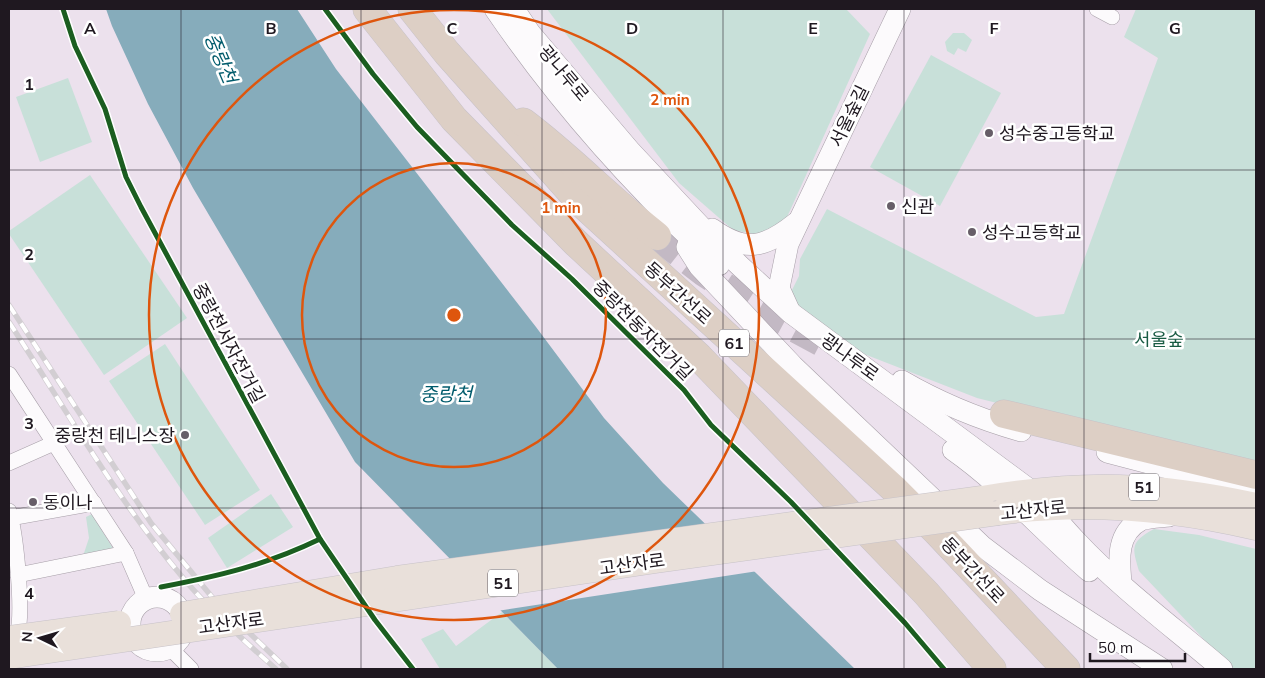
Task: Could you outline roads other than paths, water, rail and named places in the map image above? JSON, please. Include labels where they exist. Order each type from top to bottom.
[{"type":"highway","name":"동부간선로","points":[[367,9],[454,119],[576,243],[706,364],[921,587],[992,669]]},
{"type":"highway","name":"동부간선로","points":[[412,9],[447,53],[580,201],[893,488],[938,532],[1066,669]]},
{"type":"highway","points":[[486,95],[556,146],[578,168],[671,222]]},
{"type":"highway","points":[[1004,414],[1256,475]]},
{"type":"main road","name":"광나루로","points":[[495,9],[568,107],[671,222],[754,297],[840,367],[967,459],[1008,501]]},
{"type":"main road","name":"광나루로","points":[[514,9],[530,32],[631,152],[671,222],[716,243],[791,313],[844,353],[1008,501],[1202,669]]},
{"type":"main road","name":"서울숲길","points":[[791,313],[779,288],[788,244],[796,223],[900,9]]},
{"type":"main road","points":[[671,222],[749,245],[764,243],[779,237],[796,223]]},
{"type":"main road","points":[[671,222],[699,266],[793,366],[982,546],[1040,590],[1162,669]]},
{"type":"main road","points":[[844,353],[888,372],[937,400],[984,419],[1256,491]]},
{"type":"main road","name":"고산자로","points":[[13,641],[647,562],[1008,501],[1072,486],[1139,486],[1197,493],[1256,505]]},
{"type":"main road","name":"고산자로","points":[[1008,501],[1048,507],[1095,506],[1189,514],[1256,528]]},
{"type":"main road","points":[[1048,507],[1076,541],[1121,584],[1222,669]]},
{"type":"main road","points":[[1121,584],[1120,546],[1129,529],[1143,520],[1189,514]]},
{"type":"main road","points":[[163,598],[171,601],[182,615],[182,634],[170,648],[152,651],[136,643],[131,632],[130,618],[133,610],[146,599],[163,598]]},
{"type":"main road","points":[[17,669],[23,658],[13,641],[131,632]]},
{"type":"street","points":[[1097,9],[1112,17]]},
{"type":"street","points":[[9,374],[126,553],[146,599]]},
{"type":"street","points":[[9,463],[54,442]]},
{"type":"street","points":[[13,641],[20,625],[18,575],[9,515],[94,502]]},
{"type":"street","points":[[18,575],[126,553]]},
{"type":"street","points":[[170,648],[191,669]]},
{"type":"water","name":"중랑천","points":[[106,9],[297,9],[336,69],[604,418],[663,483],[855,669],[558,669],[355,462],[193,188],[148,104]]},
{"type":"tunnel","points":[[657,236],[703,272],[759,309],[824,344]]},
{"type":"railway","points":[[9,305],[151,523],[212,597],[287,669]]},
{"type":"railway","points":[[9,322],[92,453],[136,518],[205,603],[276,669]]},
{"type":"place","name":"성수중고등학교","points":[[989,133]]},
{"type":"place","name":"신관","points":[[891,206]]},
{"type":"place","name":"성수고등학교","points":[[972,232]]},
{"type":"place","name":"중랑천 테니스장","points":[[185,435]]},
{"type":"place","name":"동이나","points":[[33,502]]},
{"type":"park label","name":"서울숲","points":[[1159,339]]}]
